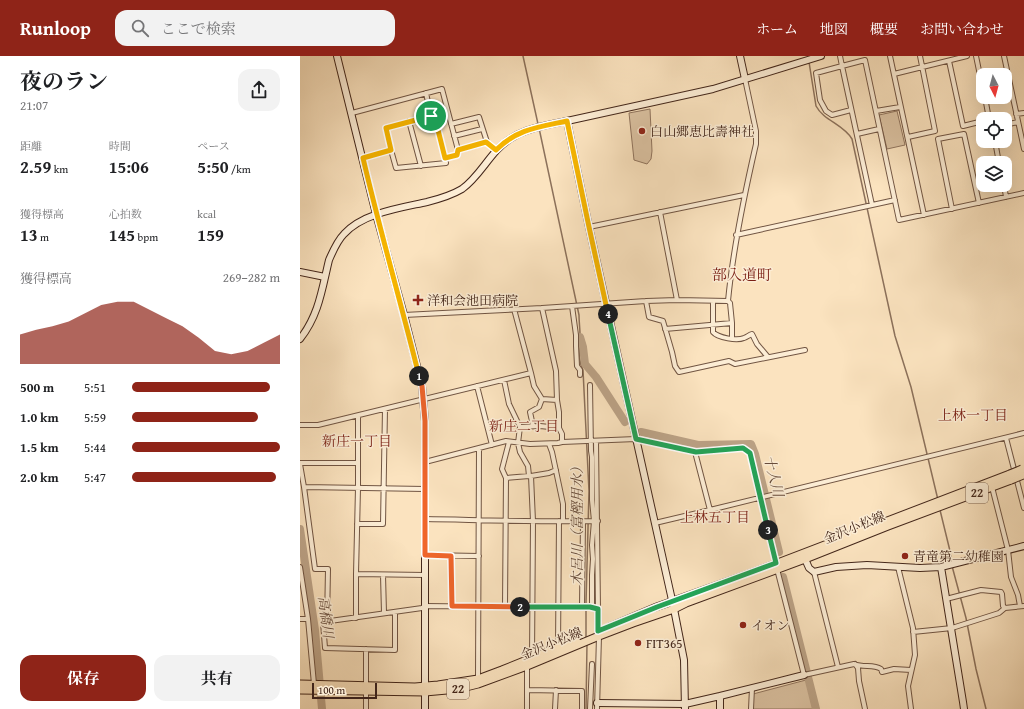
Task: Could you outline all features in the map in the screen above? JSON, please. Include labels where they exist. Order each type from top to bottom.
[{"type":"main road","name":"金沢小松線","points":[[425,689],[478,678],[502,670],[1023,472]]},
{"type":"main road","name":"金沢小松線","points":[[777,566],[805,559],[940,504],[992,487],[1010,477]]},
{"type":"main road","name":"金沢小松線","points":[[315,686],[324,688],[447,690],[478,684],[527,666],[587,638]]},
{"type":"main road","name":"22","points":[[300,684],[315,686]]},
{"type":"main road","name":"22","points":[[300,690],[315,686]]},
{"type":"street","points":[[337,56],[376,214],[422,386],[425,421],[425,709]]},
{"type":"street","points":[[732,339],[730,303],[728,301],[731,269],[744,195],[756,144],[756,131],[740,56]]},
{"type":"street","points":[[300,339],[310,325],[316,311],[324,277],[332,253],[343,235],[352,226],[376,214],[433,200],[461,190],[471,182],[504,142],[516,135],[542,126],[713,89],[821,56]]},
{"type":"street","points":[[840,56],[871,205]]},
{"type":"street","points":[[890,56],[924,215]]},
{"type":"street","points":[[908,137],[935,131],[920,56]]},
{"type":"street","points":[[894,74],[967,56]]},
{"type":"street","points":[[976,56],[978,68]]},
{"type":"street","points":[[1004,56],[1024,149]]},
{"type":"street","points":[[851,110],[832,115],[826,111],[820,100],[816,73],[865,60],[899,220],[979,204],[1024,193]]},
{"type":"street","points":[[949,60],[963,126],[976,123]]},
{"type":"street","points":[[352,113],[442,89],[458,150],[457,155],[445,158]]},
{"type":"street","points":[[426,93],[431,116],[435,118],[446,163],[396,168],[386,128],[431,116]]},
{"type":"street","points":[[876,111],[900,106]]},
{"type":"street","points":[[1016,114],[1024,113]]},
{"type":"street","points":[[451,124],[479,117],[486,142],[496,150]]},
{"type":"street","points":[[409,121],[421,166]]},
{"type":"street","points":[[567,121],[673,605],[684,660],[685,706]]},
{"type":"street","points":[[1012,123],[1018,122]]},
{"type":"street","points":[[454,136],[482,129]]},
{"type":"street","points":[[856,134],[879,129]]},
{"type":"street","points":[[952,209],[938,139],[964,134],[979,204]]},
{"type":"street","points":[[458,150],[486,142]]},
{"type":"street","points":[[363,158],[391,150]]},
{"type":"street","points":[[1005,192],[1006,197]]},
{"type":"street","points":[[589,227],[744,195]]},
{"type":"street","points":[[736,235],[895,200]]},
{"type":"street","points":[[660,212],[678,300]]},
{"type":"street","points":[[300,272],[324,277]]},
{"type":"street","points":[[404,315],[678,300],[728,301]]},
{"type":"street","points":[[713,301],[713,332],[732,339],[744,338],[752,334],[757,344],[768,357]]},
{"type":"street","points":[[646,302],[649,318],[663,321],[672,352],[674,366],[679,372],[729,361],[735,364],[805,350]]},
{"type":"street","points":[[576,306],[577,366],[580,370],[580,375]]},
{"type":"street","points":[[542,308],[556,371],[559,428],[562,434],[562,442]]},
{"type":"street","points":[[514,309],[534,386],[542,399]]},
{"type":"street","points":[[665,329],[732,323]]},
{"type":"street","points":[[300,425],[318,425],[358,416],[531,373]]},
{"type":"street","points":[[504,380],[509,404],[520,428],[518,443],[520,452],[528,466],[530,476],[532,521],[532,658]]},
{"type":"street","points":[[590,385],[592,500],[599,634],[597,706],[685,706],[752,688],[854,664],[860,666],[876,666],[882,672],[894,669],[911,670]]},
{"type":"street","points":[[477,386],[492,445]]},
{"type":"street","points":[[542,399],[557,400]]},
{"type":"street","points":[[533,426],[530,412],[539,407],[542,399]]},
{"type":"street","points":[[357,524],[383,524],[385,409]]},
{"type":"street","points":[[356,618],[358,416]]},
{"type":"street","points":[[520,428],[540,426],[559,428]]},
{"type":"street","points":[[655,523],[1024,433]]},
{"type":"street","points":[[1006,438],[1024,508]]},
{"type":"street","points":[[425,462],[506,441],[530,444],[549,444],[562,442],[636,439],[696,452],[743,448],[750,453],[777,566],[807,675]]},
{"type":"street","points":[[591,608],[596,441]]},
{"type":"street","points":[[505,607],[506,478],[502,469],[509,442]]},
{"type":"street","points":[[549,444],[563,504],[558,607],[558,648]]},
{"type":"street","points":[[478,678],[479,449]]},
{"type":"street","points":[[696,452],[710,510]]},
{"type":"street","points":[[327,622],[328,569],[315,569],[300,463],[358,463]]},
{"type":"street","points":[[506,478],[549,473],[556,470]]},
{"type":"street","points":[[304,487],[383,489],[425,488]]},
{"type":"street","points":[[912,632],[952,628],[999,613],[1005,608],[1022,606],[1011,577],[1008,550],[992,487]]},
{"type":"street","points":[[425,519],[594,521]]},
{"type":"street","points":[[584,607],[585,521]]},
{"type":"street","points":[[814,572],[836,567],[867,565],[920,568],[941,566],[1024,546]]},
{"type":"street","points":[[425,555],[479,556]]},
{"type":"street","points":[[451,556],[452,606]]},
{"type":"street","points":[[805,559],[809,568],[814,572],[838,667]]},
{"type":"street","points":[[941,566],[964,709]]},
{"type":"street","points":[[300,567],[308,619],[315,686]]},
{"type":"street","points":[[898,567],[912,628],[915,655],[908,686],[911,709]]},
{"type":"street","points":[[356,574],[425,575]]},
{"type":"street","points":[[383,575],[384,613]]},
{"type":"street","points":[[946,599],[981,590],[1001,592],[1003,606],[1005,608]]},
{"type":"street","points":[[395,612],[396,650],[326,648],[323,622],[422,608],[425,606],[584,607],[598,609]]},
{"type":"street","points":[[300,619],[308,619]]},
{"type":"street","points":[[366,649],[366,709]]},
{"type":"street","points":[[590,709],[592,664]]},
{"type":"street","points":[[854,664],[858,668],[859,681],[865,709]]},
{"type":"street","points":[[527,666],[527,709]]},
{"type":"street","points":[[751,709],[752,688]]},
{"type":"street","points":[[527,690],[582,691],[582,709]]},
{"type":"street","points":[[555,709],[556,690]]},
{"type":"street","points":[[720,696],[720,709]]},
{"type":"shaded area","points":[[650,109],[652,151],[651,159],[647,164],[634,160],[629,113]]},
{"type":"shaded area","points":[[897,111],[905,145],[887,149],[879,115]]},
{"type":"shaded area","points":[[806,680],[813,709],[753,709],[753,694]]},
{"type":"waterway","points":[[523,56],[538,124]]},
{"type":"waterway","points":[[809,62],[816,106],[819,111],[844,130],[852,139],[895,336],[911,387],[938,500]]},
{"type":"waterway","name":"木呂川（富樫用水）","points":[[539,128],[579,315],[579,357],[583,370],[589,491],[586,639]]},
{"type":"waterway","name":"十人川","points":[[580,337],[585,364],[596,377],[625,422]]},
{"type":"waterway","name":"十人川","points":[[641,432],[698,445],[751,444],[755,454],[779,552]]},
{"type":"waterway","points":[[940,510],[952,562]]},
{"type":"waterway","name":"高橋川","points":[[300,529],[315,630],[322,709]]},
{"type":"waterway","points":[[952,566],[966,618],[986,709]]},
{"type":"waterway","name":"十人川","points":[[783,577],[816,709]]},
{"type":"waterway","name":"木呂川（富樫用水）","points":[[586,709],[587,643]]},
{"type":"place","name":"白山郷恵比壽神社","points":[[642,131]]},
{"type":"place","name":"洋和会池田病院","points":[[418,300]]},
{"type":"place","name":"青竜第二幼稚園","points":[[905,556]]},
{"type":"place","name":"イオン","points":[[743,625]]},
{"type":"place","name":"FIT365","points":[[638,643]]},
{"type":"district","name":"部入道町","points":[[742,275]]},
{"type":"district","name":"上林一丁目","points":[[973,415]]},
{"type":"district","name":"新庄二丁目","points":[[524,426]]},
{"type":"district","name":"新庄一丁目","points":[[357,441]]},
{"type":"district","name":"上林五丁目","points":[[715,517]]},
{"type":"route","points":[[431,116],[435,118],[445,158],[457,155],[458,150],[486,142],[496,150],[504,142],[528,130],[567,121],[636,439],[696,452],[743,448],[750,453],[776,563],[657,607],[598,631],[598,609],[582,607],[452,606],[451,556],[425,555],[425,421],[422,386],[376,214],[363,158],[391,150],[386,128],[431,116]]}]
